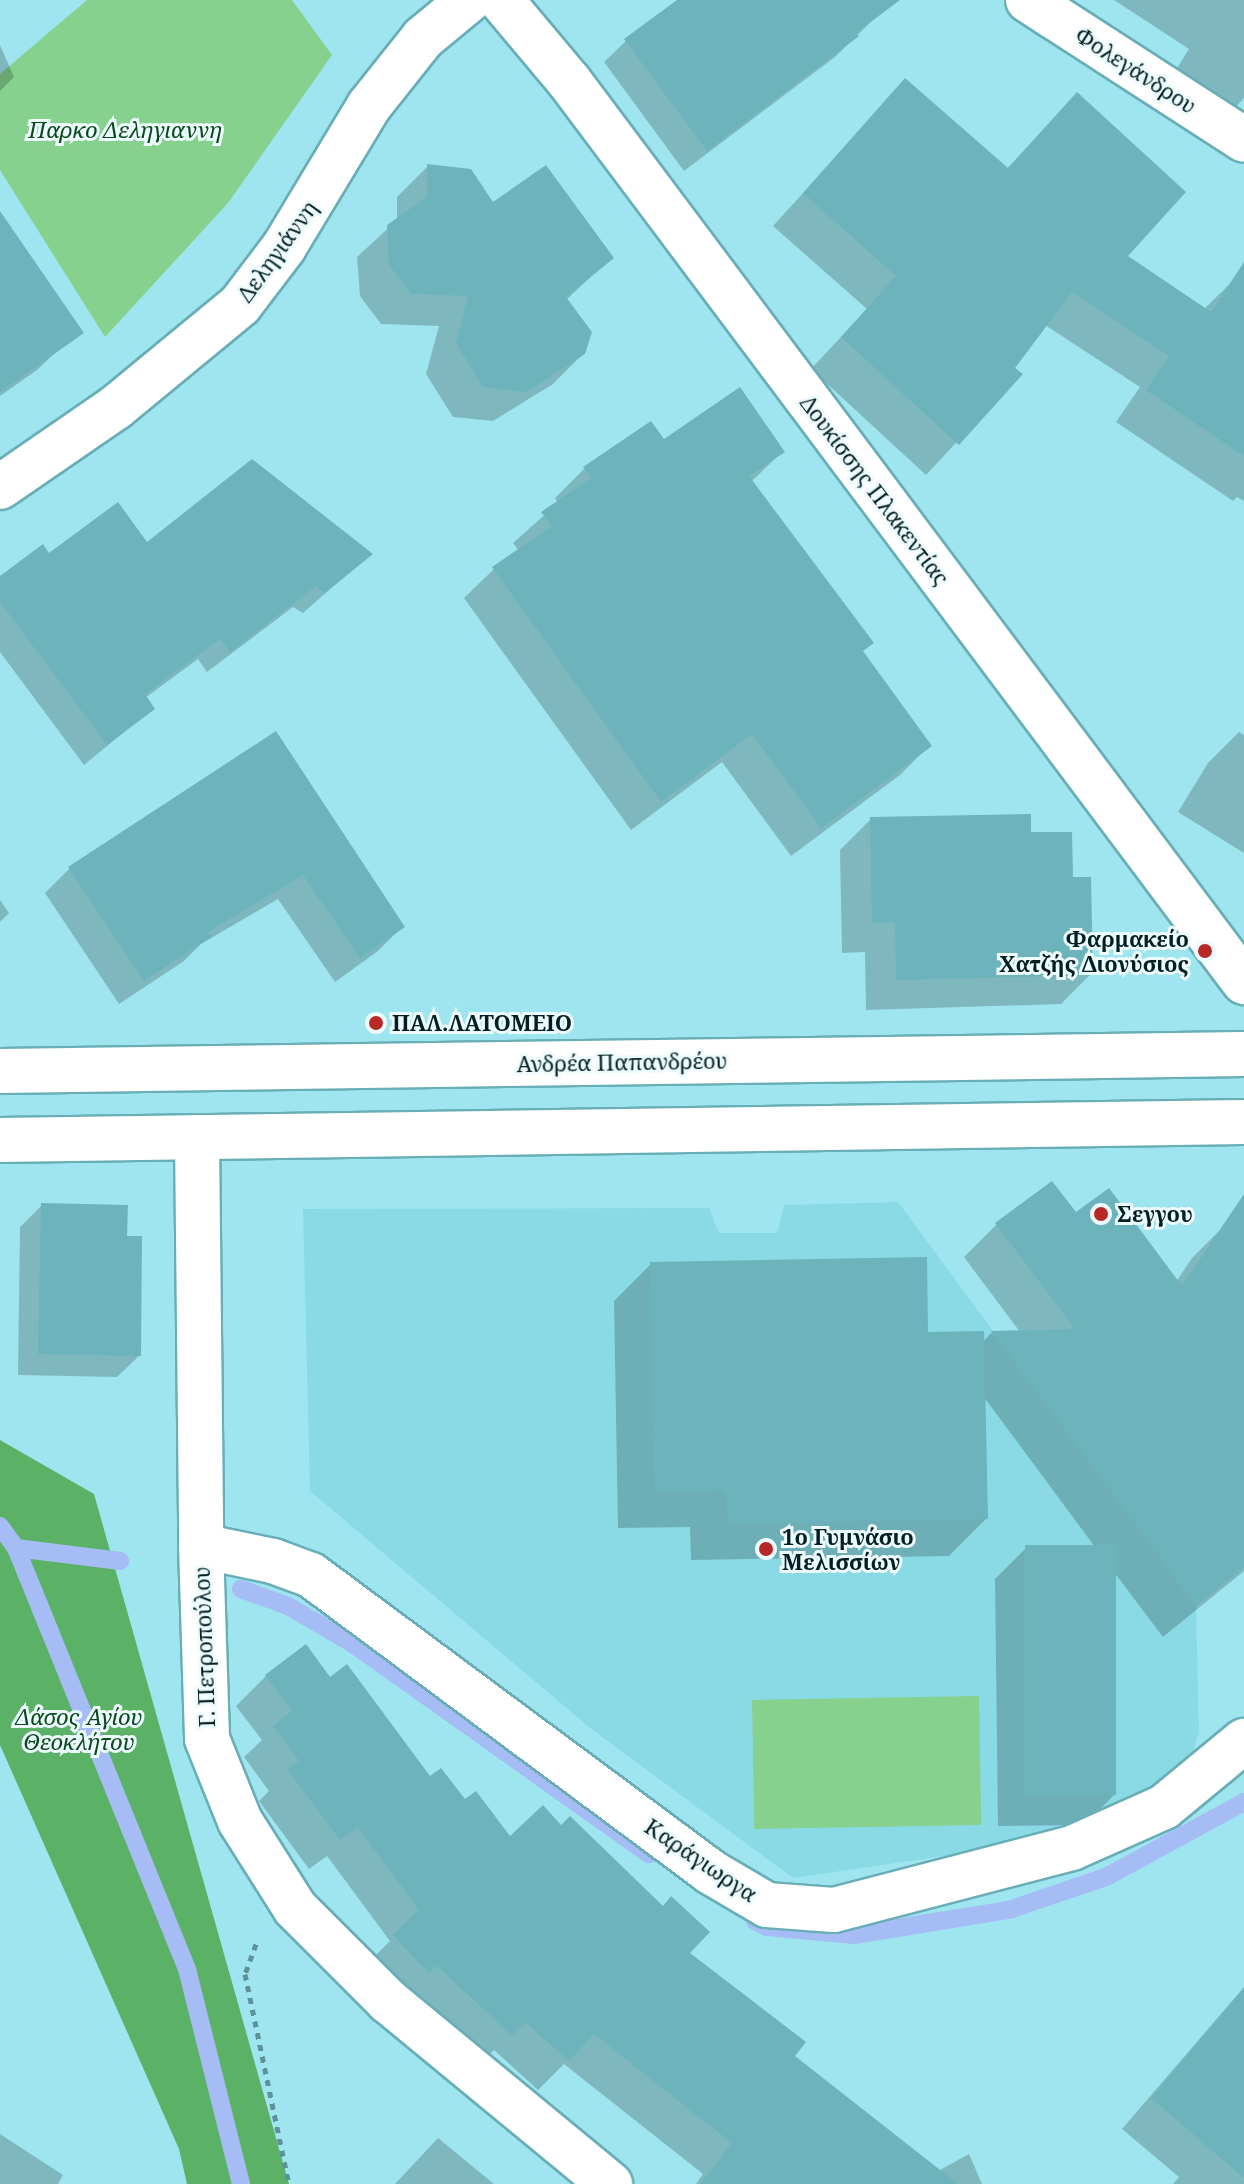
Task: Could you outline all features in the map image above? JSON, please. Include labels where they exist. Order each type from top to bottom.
[{"type":"street","name":"Δεληγιάννη","points":[[0,487],[115,408],[240,305],[292,235],[369,106],[423,38],[469,0]]},
{"type":"street","name":"Δουκίσσης Πλακεντίας","points":[[501,0],[569,81],[1244,982]]},
{"type":"street","name":"Φολεγάνδρου","points":[[1028,0],[1244,140]]},
{"type":"street","name":"Ανδρέα Παπανδρέου","points":[[0,1071],[1244,1054]]},
{"type":"street","points":[[0,1140],[1244,1122]]},
{"type":"street","name":"Γ. Πετροπούλου","points":[[197,1137],[201,1546],[207,1739],[240,1821],[295,1908],[388,2001],[610,2184]]},
{"type":"street","name":"Καράγιωργα","points":[[201,1546],[273,1561],[311,1575],[709,1871],[767,1905],[834,1910],[1072,1848],[1164,1807],[1244,1741]]},
{"type":"path","points":[[278,1883],[245,1974],[289,2184]]},
{"type":"shaded area","name":"1ο Γυμνάσιο Μελισσίων","points":[[898,1202],[1196,1606],[1199,1732],[1183,1789],[1040,1842],[793,1878],[590,1728],[310,1491],[303,1209],[709,1208],[719,1233],[777,1233],[784,1205]]},
{"type":"green space","name":"Παρκο Δεληγιαννη","points":[[87,0],[292,0],[332,55],[228,203],[105,337],[0,170],[0,74]]},
{"type":"green space","name":"Δάσος Αγίου Θεοκλήτου","points":[[0,1440],[94,1494],[289,2184],[187,2184],[179,2149],[0,1745]]},
{"type":"green space","points":[[979,1696],[981,1825],[754,1829],[752,1700]]},
{"type":"building","points":[[677,0],[900,0],[856,33],[859,36],[707,151],[624,39]]},
{"type":"building","points":[[905,78],[1008,168],[1077,92],[1186,192],[1128,256],[1211,312],[1244,262],[1244,456],[1146,390],[1169,356],[1072,292],[1015,368],[1023,374],[959,445],[841,337],[896,276],[803,193]]},
{"type":"building","points":[[427,164],[471,169],[493,202],[546,165],[614,258],[566,297],[592,332],[585,354],[526,392],[483,387],[456,343],[468,296],[411,294],[389,265],[387,225],[427,197]]},
{"type":"building","points":[[0,211],[84,333],[0,392]]},
{"type":"building","points":[[740,387],[785,452],[749,476],[874,643],[863,651],[932,746],[821,828],[752,734],[661,802],[492,567],[552,526],[541,512],[591,478],[583,467],[651,421],[664,439]]},
{"type":"building","points":[[252,459],[373,554],[325,593],[316,586],[230,652],[220,639],[145,694],[155,709],[107,745],[0,602],[0,576],[43,544],[49,553],[118,502],[147,542]]},
{"type":"building","points":[[276,731],[405,927],[360,958],[303,875],[208,932],[211,937],[144,981],[68,867]]},
{"type":"building","points":[[1031,814],[1031,832],[1072,832],[1073,877],[1091,877],[1093,975],[896,980],[895,922],[872,923],[870,817]]},
{"type":"building","points":[[1052,1181],[1076,1212],[1109,1188],[1182,1286],[1244,1194],[1244,1567],[1196,1606],[991,1331],[1075,1329],[995,1223]]},
{"type":"building","points":[[41,1203],[128,1205],[127,1236],[142,1236],[141,1356],[38,1354]]},
{"type":"building","points":[[927,1257],[928,1332],[984,1331],[988,1519],[727,1524],[726,1490],[654,1492],[650,1262]]},
{"type":"building","points":[[1025,1545],[1116,1545],[1116,1795],[1025,1795]]},
{"type":"building","points":[[306,1644],[330,1677],[347,1664],[430,1776],[441,1768],[465,1799],[476,1791],[510,1836],[543,1805],[561,1825],[570,1816],[663,1906],[671,1896],[710,1932],[690,1953],[806,2042],[795,2056],[958,2184],[700,2184],[732,2143],[594,2034],[569,2061],[525,2022],[512,2035],[437,1966],[429,1973],[393,1935],[419,1910],[358,1827],[340,1840],[287,1769],[299,1761],[273,1726],[292,1711],[265,1675]]},
{"type":"building","points":[[1244,1988],[1244,2178],[1151,2098]]},
{"type":"waterway","points":[[0,1526],[16,1548],[187,1969],[241,2184]]},
{"type":"waterway","points":[[16,1548],[120,1561]]},
{"type":"waterway","points":[[241,1589],[288,1606],[353,1644],[649,1854]]},
{"type":"waterway","points":[[755,1921],[767,1927],[854,1935],[1009,1910],[1106,1877],[1244,1802]]},
{"type":"place","name":"Φαρμακείο Χατζής Διονύσιος","points":[[1205,951]]},
{"type":"place","name":"ΠΑΛ.ΛΑΤΟΜΕΙΟ","points":[[376,1023]]},
{"type":"place","name":"Σεγγου","points":[[1101,1214]]},
{"type":"place","name":"1ο Γυμνάσιο Μελισσίων","points":[[766,1549]]}]
